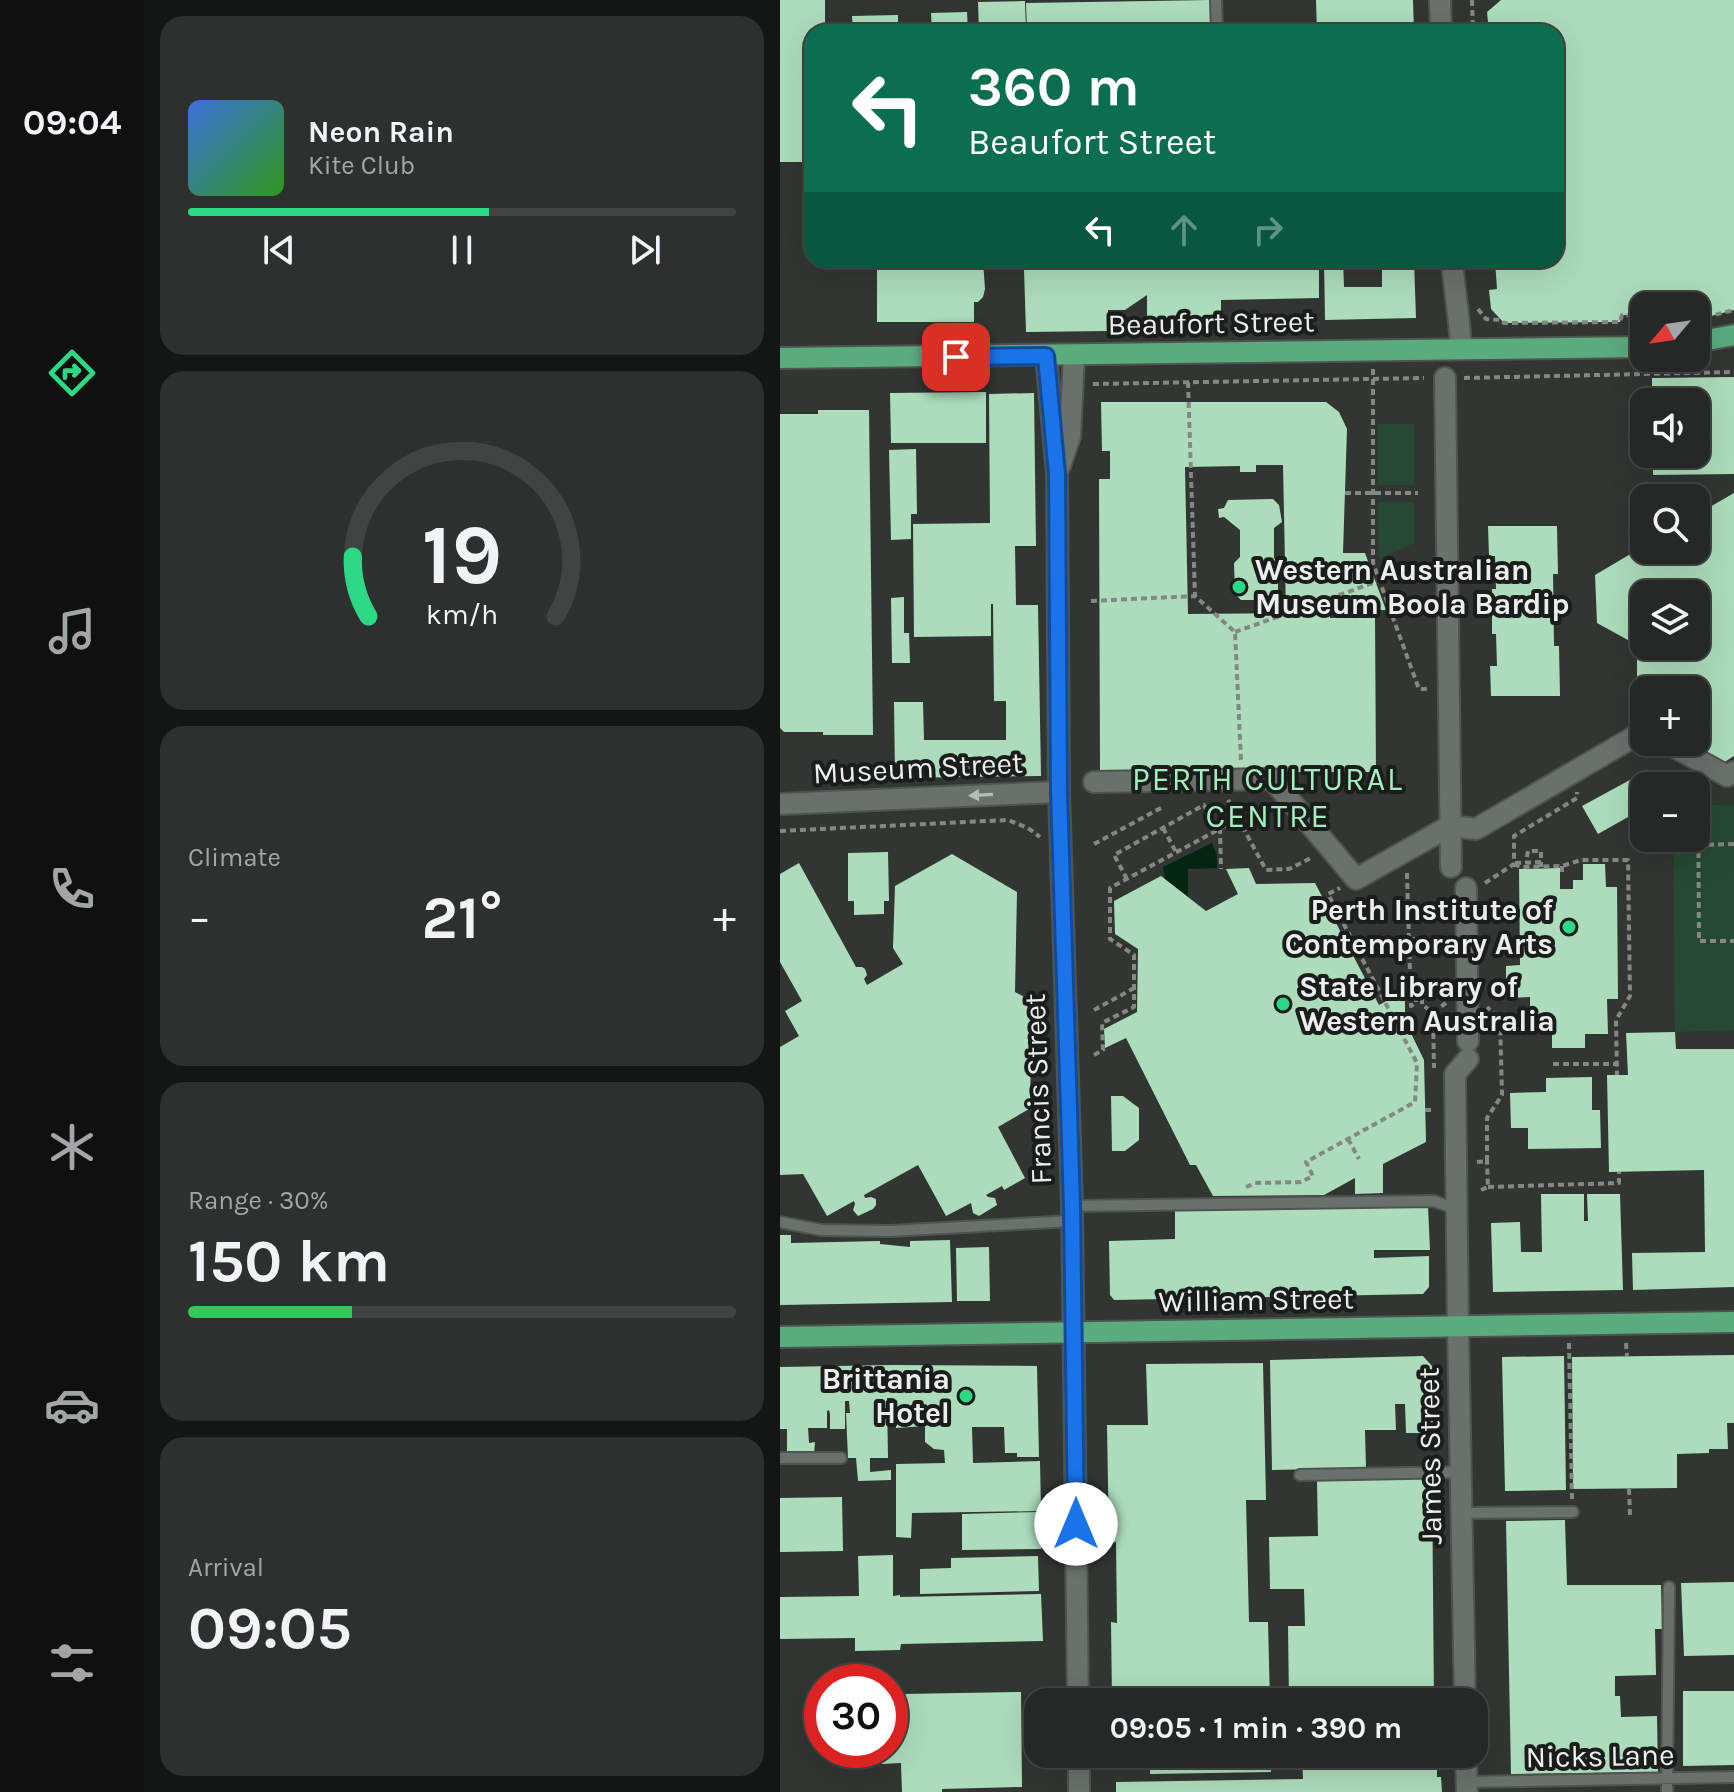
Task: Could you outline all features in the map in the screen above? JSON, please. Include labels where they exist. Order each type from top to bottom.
[{"type":"main road","points":[[1710,339],[1734,335]]},
{"type":"main road","name":"Beaufort Street","points":[[780,358],[1630,347]]},
{"type":"main road","name":"William Street","points":[[780,1337],[1734,1322]]},
{"type":"street","points":[[1440,0],[1441,24]]},
{"type":"street","points":[[1453,268],[1461,349]]},
{"type":"street","name":"Francis Street","points":[[1046,356],[1057,474],[1059,792],[1072,1214],[1078,1688]]},
{"type":"street","name":"Francis Street","points":[[1057,474],[1070,436],[1074,356]]},
{"type":"street","points":[[1445,378],[1451,867]]},
{"type":"street","points":[[1094,782],[1272,779],[1356,879],[1450,826],[1476,829],[1630,739]]},
{"type":"street","points":[[1691,756],[1727,776],[1734,772]]},
{"type":"street","name":"Museum Street","points":[[780,804],[1059,792]]},
{"type":"street","points":[[1466,892],[1467,988]]},
{"type":"street","name":"James Street","points":[[1465,1688],[1455,1074],[1468,1050],[1467,988]]},
{"type":"street","points":[[1079,1768],[1079,1792]]},
{"type":"lane","points":[[1216,0],[1217,24]]},
{"type":"lane","points":[[780,1222],[821,1230],[890,1231],[1072,1214],[1434,1201],[1457,1210]]},
{"type":"lane","points":[[780,1458],[841,1458]]},
{"type":"lane","points":[[1300,1475],[1460,1472]]},
{"type":"lane","points":[[1461,1513],[1573,1512]]},
{"type":"lane","points":[[1667,1792],[1669,1587]]},
{"type":"lane","name":"Nicks Lane","points":[[1467,1787],[1734,1777]]},
{"type":"path","points":[[1472,0],[1473,24]]},
{"type":"path","points":[[1475,306],[1486,319],[1504,323],[1620,322],[1622,315],[1630,315]]},
{"type":"path","points":[[1710,316],[1734,310]]},
{"type":"path","points":[[1373,350],[1373,563],[1419,689],[1449,689]]},
{"type":"path","points":[[1073,384],[1734,372]]},
{"type":"path","points":[[1188,382],[1195,596]]},
{"type":"path","points":[[1345,493],[1418,493]]},
{"type":"path","points":[[1235,632],[1407,570]]},
{"type":"path","points":[[1091,601],[1195,596],[1235,632],[1242,780]]},
{"type":"path","points":[[1698,760],[1698,772]]},
{"type":"path","points":[[1514,864],[1514,836],[1577,798]]},
{"type":"path","points":[[1229,802],[1266,870],[1289,869],[1329,848]]},
{"type":"path","points":[[1127,879],[1114,855],[1204,805],[1219,829],[1221,869]]},
{"type":"path","points":[[1094,844],[1161,808]]},
{"type":"path","points":[[1094,1055],[1103,1050],[1102,1023],[1134,1007],[1136,987],[1134,955],[1110,939],[1110,888],[1238,819]]},
{"type":"path","points":[[780,831],[1008,820],[1040,837]]},
{"type":"path","points":[[1163,828],[1176,852]]},
{"type":"path","points":[[1710,845],[1734,844]]},
{"type":"path","points":[[1406,851],[1411,1006],[1416,1003],[1416,988],[1422,988],[1422,1005],[1433,1012],[1467,988]]},
{"type":"path","points":[[1527,857],[1528,851],[1541,851],[1541,864]]},
{"type":"path","points":[[1698,852],[1699,941],[1734,941]]},
{"type":"path","points":[[1466,892],[1514,864],[1562,866],[1581,860],[1628,860],[1630,996],[1616,1020],[1617,1075]]},
{"type":"path","points":[[1562,866],[1562,876]]},
{"type":"path","points":[[1238,1191],[1255,1183],[1301,1182],[1313,1176],[1306,1162],[1415,1102],[1417,1063],[1328,894]]},
{"type":"path","points":[[1409,939],[1446,939]]},
{"type":"path","points":[[1094,1010],[1136,987]]},
{"type":"path","points":[[1488,1187],[1487,1118],[1502,1095],[1500,1019]]},
{"type":"path","points":[[1553,1064],[1617,1064]]},
{"type":"path","points":[[1425,1110],[1435,1110]]},
{"type":"path","points":[[1348,1139],[1359,1159]]},
{"type":"path","points":[[1456,1163],[1487,1161]]},
{"type":"path","points":[[1481,1190],[1488,1187],[1619,1183],[1619,1172]]},
{"type":"path","points":[[1569,1325],[1573,1512]]},
{"type":"path","points":[[1629,1489],[1630,1516]]},
{"type":"shaded area","points":[[1378,424],[1414,424],[1414,485],[1378,485]]},
{"type":"shaded area","points":[[1378,502],[1414,502],[1414,543],[1379,559]]},
{"type":"shaded area","points":[[1710,805],[1734,805],[1734,1030],[1675,1032],[1673,852],[1710,852]]},
{"type":"shaded area","points":[[1212,843],[1217,855],[1217,868],[1188,869],[1188,897],[1165,879],[1163,867]]},
{"type":"building","points":[[780,0],[825,0],[825,24],[804,24],[804,162],[780,162]]},
{"type":"building","points":[[1210,0],[1210,24],[1027,24],[1026,3]]},
{"type":"building","points":[[1316,0],[1413,0],[1414,24],[1317,24]]},
{"type":"building","points":[[1501,0],[1734,0],[1734,310],[1710,316],[1710,292],[1630,292],[1630,315],[1622,315],[1620,322],[1504,323],[1491,309],[1489,290],[1497,289],[1496,268],[1564,268],[1564,24],[1488,24],[1487,12]]},
{"type":"building","points":[[1025,1],[1026,24],[979,24],[978,2]]},
{"type":"building","points":[[967,12],[968,24],[932,24],[931,13]]},
{"type":"building","points":[[898,15],[898,24],[852,24],[852,16]]},
{"type":"building","points":[[877,268],[984,268],[985,289],[983,297],[974,302],[974,322],[877,322]]},
{"type":"building","points":[[1319,268],[1319,298],[1221,300],[1221,320],[1147,320],[1147,295],[1125,310],[1108,310],[1108,331],[1026,332],[1024,269]]},
{"type":"building","points":[[1324,268],[1343,268],[1344,287],[1382,287],[1382,268],[1414,268],[1416,318],[1325,320]]},
{"type":"building","points":[[1734,377],[1734,474],[1653,475],[1653,468],[1710,468],[1710,388],[1652,388],[1652,378]]},
{"type":"building","points":[[986,392],[986,443],[891,443],[890,393]]},
{"type":"building","points":[[1034,393],[1036,546],[1015,546],[1016,605],[1038,605],[1041,776],[895,778],[894,702],[923,702],[924,740],[1006,740],[1006,701],[994,701],[993,604],[991,636],[914,637],[913,524],[990,523],[989,394]]},
{"type":"building","points":[[1101,402],[1326,402],[1339,412],[1347,429],[1343,553],[1365,553],[1386,610],[1330,610],[1330,618],[1375,618],[1376,772],[1100,772],[1099,479],[1110,479],[1110,451],[1102,451]],"holes":[[[1256,465],[1283,465],[1286,613],[1188,614],[1185,467],[1240,466],[1240,472],[1256,472]]]},
{"type":"building","points":[[818,410],[869,410],[873,735],[823,735],[823,732],[784,732],[780,728],[780,414],[818,414]]},
{"type":"building","points":[[916,449],[917,514],[911,514],[911,539],[891,540],[889,450]]},
{"type":"building","points":[[1734,493],[1734,756],[1723,763],[1710,756],[1710,676],[1637,676],[1637,660],[1710,660],[1710,580],[1630,580],[1630,641],[1597,623],[1595,575],[1630,554],[1630,564],[1710,564],[1710,507]]},
{"type":"building","points":[[1273,499],[1279,505],[1282,522],[1274,528],[1278,594],[1272,600],[1241,600],[1235,594],[1234,563],[1240,557],[1240,530],[1224,517],[1219,518],[1218,509],[1224,508],[1228,500]]},
{"type":"building","points":[[1488,526],[1557,526],[1558,574],[1553,574],[1554,646],[1559,646],[1560,696],[1491,696],[1490,666],[1497,666],[1496,634],[1492,634],[1492,589],[1496,589],[1495,556],[1489,556]]},
{"type":"building","points":[[904,597],[904,633],[909,633],[910,663],[892,663],[891,598]]},
{"type":"building","points":[[1630,780],[1630,816],[1598,834],[1582,806]]},
{"type":"building","points":[[888,852],[889,901],[884,901],[884,914],[854,915],[854,901],[848,901],[848,853]]},
{"type":"building","points":[[952,854],[1017,892],[1015,992],[1032,1001],[1030,1104],[1029,1109],[998,1127],[1025,1178],[1004,1190],[1002,1186],[986,1195],[995,1198],[997,1205],[979,1216],[973,1213],[971,1203],[946,1216],[918,1165],[864,1195],[865,1198],[876,1199],[873,1209],[858,1216],[853,1210],[854,1201],[827,1216],[803,1174],[780,1175],[780,1047],[799,1036],[785,1011],[802,1001],[780,962],[780,874],[799,863],[856,967],[865,969],[867,985],[903,964],[893,948],[895,886]]},
{"type":"building","name":"Perth Institute of Contemporary Arts","points":[[1583,864],[1605,864],[1606,887],[1617,887],[1618,999],[1607,999],[1608,1034],[1585,1034],[1585,1048],[1552,1048],[1552,1033],[1530,1033],[1530,997],[1506,998],[1506,966],[1520,965],[1519,869],[1560,868],[1560,889],[1573,889],[1573,880],[1583,880]]},
{"type":"building","points":[[1249,868],[1256,884],[1315,883],[1379,1005],[1405,991],[1405,1021],[1424,1060],[1426,1142],[1383,1164],[1383,1193],[1355,1194],[1355,1178],[1324,1195],[1213,1196],[1196,1165],[1190,1165],[1126,1038],[1105,1048],[1104,1029],[1137,1012],[1138,949],[1115,934],[1114,901],[1161,876],[1206,911],[1238,894],[1226,869]]},
{"type":"building","points":[[1675,1032],[1676,1049],[1734,1049],[1734,1287],[1633,1290],[1632,1253],[1705,1252],[1704,1170],[1609,1172],[1607,1075],[1628,1075],[1626,1033]]},
{"type":"building","points":[[1592,1077],[1592,1110],[1600,1110],[1601,1148],[1528,1149],[1528,1128],[1511,1128],[1510,1093],[1546,1092],[1546,1078]]},
{"type":"building","points":[[1111,1096],[1123,1096],[1139,1108],[1139,1140],[1125,1151],[1112,1151]]},
{"type":"building","points":[[1541,1194],[1584,1194],[1584,1221],[1588,1221],[1587,1194],[1620,1194],[1623,1290],[1493,1292],[1491,1223],[1520,1222],[1521,1252],[1542,1252]]},
{"type":"building","points":[[1428,1206],[1430,1250],[1374,1250],[1374,1258],[1429,1256],[1429,1287],[1423,1294],[1114,1300],[1110,1295],[1109,1241],[1175,1239],[1175,1207]]},
{"type":"building","points":[[780,1235],[791,1235],[791,1243],[880,1241],[880,1244],[910,1247],[910,1241],[950,1240],[952,1302],[780,1305]]},
{"type":"building","points":[[989,1247],[990,1301],[957,1301],[956,1248]]},
{"type":"building","points":[[1734,1355],[1734,1423],[1727,1423],[1728,1449],[1677,1454],[1677,1488],[1573,1489],[1572,1357]]},
{"type":"building","points":[[1423,1356],[1432,1366],[1433,1433],[1406,1433],[1405,1404],[1395,1404],[1396,1430],[1365,1430],[1366,1468],[1272,1470],[1270,1360]]},
{"type":"building","points":[[1564,1356],[1566,1490],[1505,1491],[1502,1357]]},
{"type":"building","points":[[1263,1363],[1266,1500],[1246,1500],[1249,1622],[1268,1622],[1270,1688],[1112,1688],[1111,1622],[1117,1623],[1116,1542],[1109,1543],[1107,1425],[1148,1425],[1146,1364]]},
{"type":"building","points":[[1037,1366],[1039,1457],[1017,1457],[1017,1453],[1005,1453],[1004,1427],[972,1427],[973,1463],[1040,1461],[1041,1511],[912,1513],[911,1538],[896,1537],[896,1464],[945,1463],[944,1450],[934,1449],[925,1442],[925,1426],[896,1428],[894,1398],[887,1398],[888,1458],[870,1458],[870,1472],[891,1470],[891,1480],[858,1481],[856,1458],[848,1458],[846,1413],[850,1413],[849,1401],[845,1401],[845,1429],[830,1429],[829,1410],[827,1428],[808,1428],[809,1443],[815,1442],[814,1455],[787,1455],[787,1429],[780,1429],[780,1367]]},
{"type":"building","points":[[1432,1477],[1434,1688],[1289,1688],[1288,1626],[1305,1626],[1304,1589],[1270,1589],[1269,1537],[1318,1536],[1317,1480]]},
{"type":"building","points":[[842,1497],[843,1551],[780,1552],[780,1498]]},
{"type":"building","points":[[1040,1512],[1041,1549],[962,1550],[962,1514]]},
{"type":"building","points":[[1565,1520],[1567,1585],[1661,1585],[1662,1629],[1655,1629],[1656,1675],[1615,1676],[1615,1696],[1620,1696],[1621,1717],[1657,1716],[1658,1772],[1511,1774],[1506,1521]]},
{"type":"building","points":[[893,1555],[893,1596],[1041,1594],[1043,1641],[901,1644],[900,1650],[855,1651],[855,1638],[780,1639],[780,1597],[859,1596],[858,1556]]},
{"type":"building","points":[[1038,1556],[1039,1591],[920,1594],[920,1569],[951,1568],[951,1558]]},
{"type":"building","points":[[1734,1582],[1734,1655],[1684,1656],[1681,1583]]},
{"type":"building","points":[[1683,1691],[1734,1691],[1734,1765],[1683,1766]]},
{"type":"building","points":[[1021,1692],[1022,1787],[902,1792],[901,1768],[908,1768],[908,1694]]},
{"type":"building","points":[[1150,1768],[1271,1768],[1271,1772],[1150,1774]]},
{"type":"building","points":[[1303,1768],[1437,1768],[1442,1792],[1116,1792],[1116,1782],[1303,1779]]},
{"type":"place","name":"Western Australian Museum Boola Bardip","points":[[1239,587]]},
{"type":"place","name":"Perth Institute of Contemporary Arts","points":[[1569,927]]},
{"type":"place","name":"State Library of Western Australia","points":[[1283,1004]]},
{"type":"place","name":"Brittania Hotel","points":[[966,1396]]},
{"type":"district","name":"PERTH CULTURAL CENTRE","points":[[1268,798]]},
{"type":"route","points":[[956,357],[1046,356],[1057,474],[1059,792],[1072,1206],[1076,1524]]}]
